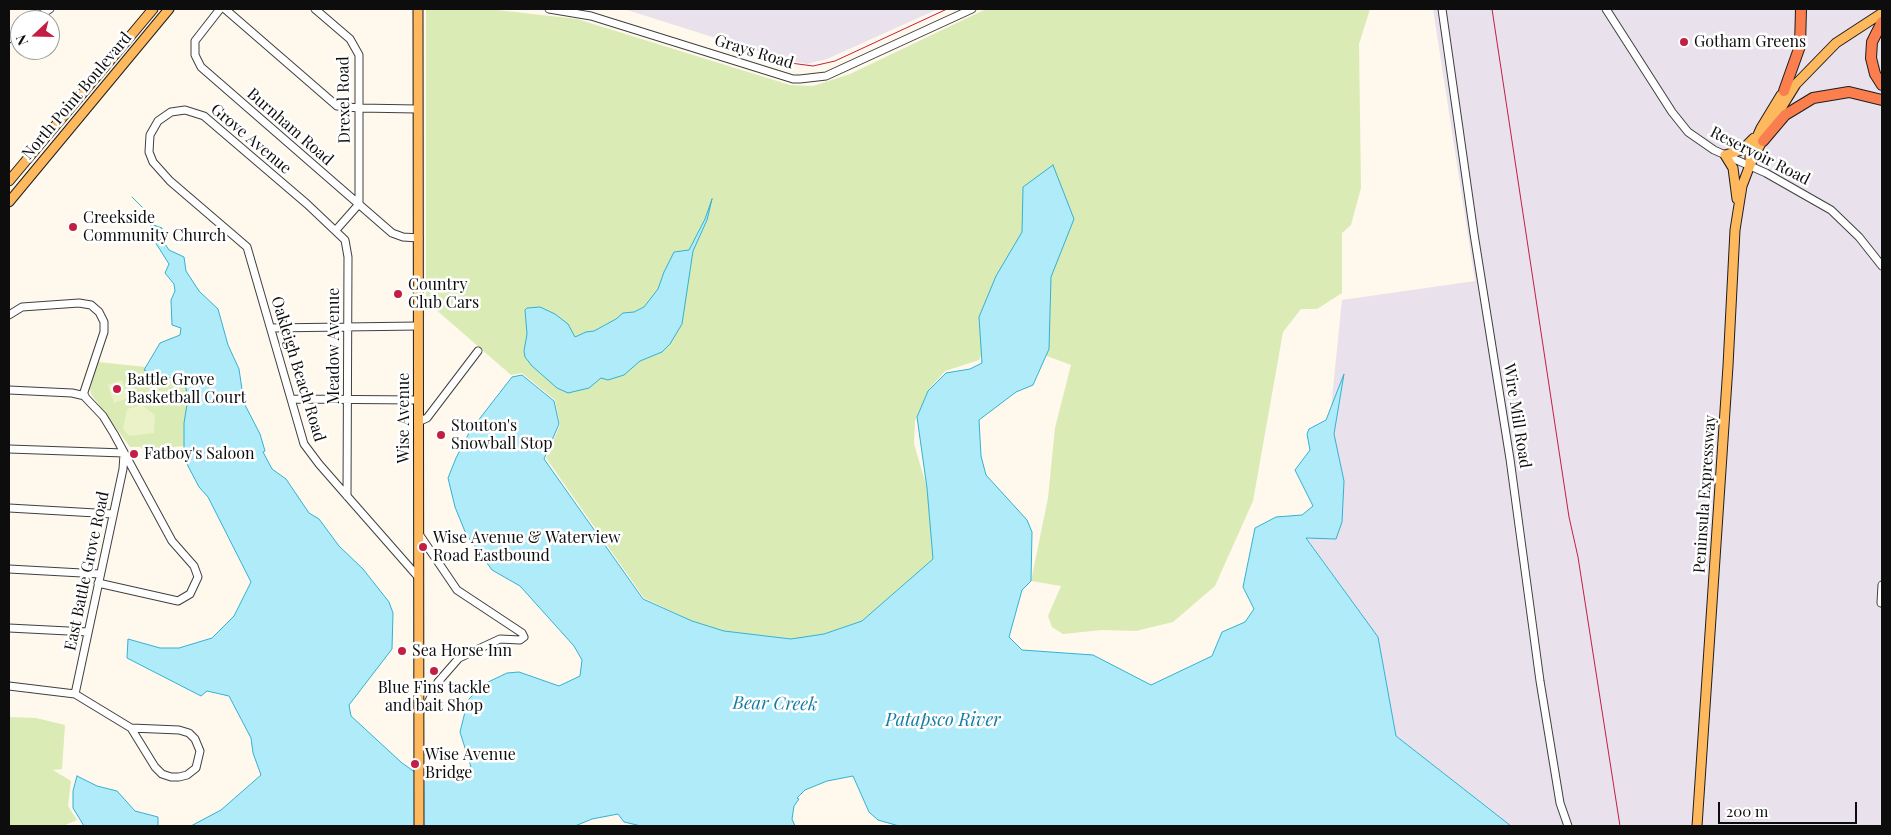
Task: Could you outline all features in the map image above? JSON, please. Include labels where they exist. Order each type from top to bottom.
[{"type":"highway","points":[[1784,91],[1800,46],[1801,9]]},
{"type":"highway","points":[[1882,22],[1872,42],[1871,58],[1875,74],[1882,85]]},
{"type":"highway","points":[[1763,141],[1785,115],[1813,98],[1830,93],[1849,92],[1882,100]]},
{"type":"main road","name":"North Point Boulevard","points":[[9,181],[153,9]]},
{"type":"main road","name":"North Point Boulevard","points":[[9,202],[169,9]]},
{"type":"main road","name":"Wise Avenue","points":[[418,9],[419,826]]},
{"type":"main road","name":"Peninsula Expressway","points":[[1750,165],[1750,153],[1761,128],[1784,91],[1804,66],[1832,40],[1878,9]]},
{"type":"main road","name":"Peninsula Expressway","points":[[1697,826],[1738,209],[1750,165],[1783,102],[1807,70],[1836,42],[1882,13]]},
{"type":"main road","points":[[1738,209],[1734,176],[1725,155],[1742,150],[1761,128]]},
{"type":"street","name":"Burnham Road","points":[[220,9],[196,39],[194,51],[198,63],[396,235],[419,238]]},
{"type":"street","points":[[225,9],[332,103],[343,108],[417,109]]},
{"type":"street","name":"Drexel Road","points":[[315,9],[350,38],[358,50],[359,204]]},
{"type":"street","name":"Grays Road","points":[[549,9],[591,16],[793,79],[826,76],[972,9]]},
{"type":"street","name":"Wire Mill Road","points":[[1442,9],[1474,234],[1510,459],[1540,681],[1560,803],[1568,826]]},
{"type":"street","name":"Reservoir Road","points":[[1606,9],[1678,121],[1700,141],[1725,155],[1750,165],[1831,210],[1859,238],[1882,266]]},
{"type":"street","name":"Grove Avenue","points":[[158,169],[149,152],[149,140],[153,128],[161,118],[171,112],[193,111],[218,128],[336,230]]},
{"type":"street","name":"Oakleigh Beach Road","points":[[158,169],[247,247],[307,449],[419,578]]},
{"type":"street","points":[[336,230],[359,204]]},
{"type":"street","name":"Meadow Avenue","points":[[336,230],[345,240],[347,248],[348,399],[346,496]]},
{"type":"street","points":[[9,315],[22,307],[79,303],[91,305],[98,312],[104,322],[104,332],[83,396]]},
{"type":"street","points":[[270,328],[418,326]]},
{"type":"street","points":[[418,422],[428,418],[478,351]]},
{"type":"street","points":[[9,390],[72,393],[83,396],[103,416],[120,443],[176,547],[194,566],[198,580],[189,596],[175,602],[153,594],[98,583]]},
{"type":"street","points":[[292,399],[418,400]]},
{"type":"street","points":[[9,449],[124,453]]},
{"type":"street","name":"East Battle Grove Road","points":[[74,694],[123,469],[124,453]]},
{"type":"street","points":[[9,508],[113,514]]},
{"type":"street","points":[[419,534],[457,590],[522,633],[524,637],[520,640],[500,639],[459,658],[438,682],[426,707],[419,711]]},
{"type":"street","points":[[9,569],[100,574]]},
{"type":"street","points":[[1881,603],[1882,585]]},
{"type":"street","points":[[9,628],[88,632]]},
{"type":"street","points":[[9,686],[74,694],[131,728],[162,774],[179,778],[196,768],[200,750],[195,739],[189,733],[179,730],[131,728]]},
{"type":"shaded area","points":[[624,9],[938,9],[827,59],[807,64],[782,59]]},
{"type":"shaded area","points":[[1433,9],[1882,9],[1882,826],[1511,826],[1396,736],[1378,637],[1306,537],[1336,539],[1344,481],[1334,434],[1343,378],[1331,408],[1342,300],[1475,281]]},
{"type":"green space","points":[[426,9],[488,9],[577,19],[790,85],[813,86],[850,74],[986,9],[1370,9],[1359,44],[1361,188],[1351,225],[1342,233],[1342,293],[1317,309],[1301,309],[1283,332],[1253,501],[1215,586],[1173,622],[1136,631],[1102,630],[1063,634],[1052,627],[1048,616],[1061,586],[1031,581],[1048,498],[1055,428],[1071,365],[1047,356],[986,346],[979,360],[945,371],[930,388],[915,421],[914,444],[927,488],[933,559],[862,621],[824,634],[794,639],[724,631],[692,621],[644,598],[546,458],[560,425],[555,400],[522,373],[511,375],[426,301]]},
{"type":"green space","points":[[98,362],[146,367],[144,370],[149,373],[179,379],[185,384],[188,398],[184,446],[144,450],[140,447],[130,447],[91,394],[90,388]]},
{"type":"green space","name":"Battle Grove Basketball Court","points":[[122,380],[128,398],[114,403],[108,385]]},
{"type":"green space","points":[[142,405],[155,415],[154,433],[129,436],[123,429],[127,409]]},
{"type":"green space","points":[[9,717],[36,718],[65,725],[62,769],[53,770],[71,781],[68,806],[77,820],[63,826],[9,826]]},
{"type":"water","name":"Patapsco River","points":[[1053,165],[1074,219],[1051,277],[1049,349],[1033,385],[1016,392],[979,420],[981,456],[986,475],[1027,520],[1032,532],[1031,581],[1022,590],[1009,637],[1022,650],[1093,655],[1151,685],[1212,656],[1222,632],[1245,622],[1254,609],[1243,587],[1255,528],[1276,517],[1302,515],[1313,506],[1295,470],[1310,450],[1307,434],[1309,429],[1326,420],[1344,374],[1334,434],[1344,481],[1342,522],[1336,539],[1306,538],[1378,637],[1396,736],[1511,826],[899,826],[878,820],[869,812],[853,776],[827,781],[805,790],[797,798],[799,799],[794,806],[792,819],[795,826],[641,826],[624,822],[618,814],[592,819],[575,826],[191,826],[221,810],[261,775],[253,753],[251,738],[229,696],[207,691],[201,696],[127,658],[128,639],[160,648],[179,648],[212,638],[234,616],[251,582],[208,497],[199,487],[184,455],[184,423],[188,398],[185,384],[179,379],[154,375],[144,370],[160,343],[180,335],[181,328],[172,325],[171,300],[175,291],[174,284],[165,273],[169,264],[150,234],[151,224],[162,228],[161,238],[169,250],[184,257],[186,271],[199,291],[218,309],[228,345],[239,369],[244,403],[260,434],[265,451],[263,452],[272,469],[286,479],[309,513],[319,519],[339,546],[363,569],[389,602],[393,613],[392,649],[349,705],[351,716],[402,763],[419,775],[430,771],[444,772],[471,767],[460,732],[468,700],[484,684],[507,673],[519,672],[559,686],[580,676],[582,660],[574,646],[520,586],[492,570],[466,534],[455,507],[448,478],[470,431],[512,377],[522,375],[554,401],[559,424],[544,459],[643,599],[692,621],[724,631],[791,639],[824,634],[862,621],[933,559],[927,488],[917,417],[928,391],[946,373],[970,369],[982,363],[979,317],[996,276],[1022,232],[1023,187]]},
{"type":"water","points":[[712,199],[707,220],[693,251],[682,324],[670,344],[662,352],[640,361],[624,375],[608,380],[601,378],[589,388],[568,393],[557,388],[532,366],[525,357],[524,351],[527,334],[525,310],[527,308],[540,307],[555,314],[568,324],[575,337],[594,331],[623,313],[634,312],[644,307],[658,289],[674,252],[689,250],[705,219]]},
{"type":"water","points":[[77,776],[97,786],[117,791],[135,811],[158,817],[158,826],[84,826],[73,808],[73,791]]},
{"type":"waterway","points":[[132,197],[148,213],[151,224]]},
{"type":"railway","points":[[920,9],[937,9]]},
{"type":"railway","points":[[783,62],[813,66],[835,61],[947,9]]},
{"type":"railway","points":[[1492,9],[1569,517],[1578,557],[1620,826]]},
{"type":"place","name":"Gotham Greens","points":[[1684,42]]},
{"type":"place","name":"Creekside Community Church","points":[[73,227]]},
{"type":"place","name":"Country Club Cars","points":[[398,294]]},
{"type":"place","name":"Battle Grove Basketball Court","points":[[117,389]]},
{"type":"place","name":"Stouton's Snowball Stop","points":[[441,435]]},
{"type":"place","name":"Fatboy's Saloon","points":[[134,454]]},
{"type":"place","name":"Wise Avenue & Waterview Road Eastbound","points":[[423,547]]},
{"type":"place","name":"Sea Horse Inn","points":[[402,651]]},
{"type":"place","name":"Blue Fins tackle and bait Shop","points":[[434,671]]},
{"type":"place","name":"Wise Avenue Bridge","points":[[415,764]]},
{"type":"water label","name":"Bear Creek","points":[[775,704]]}]
